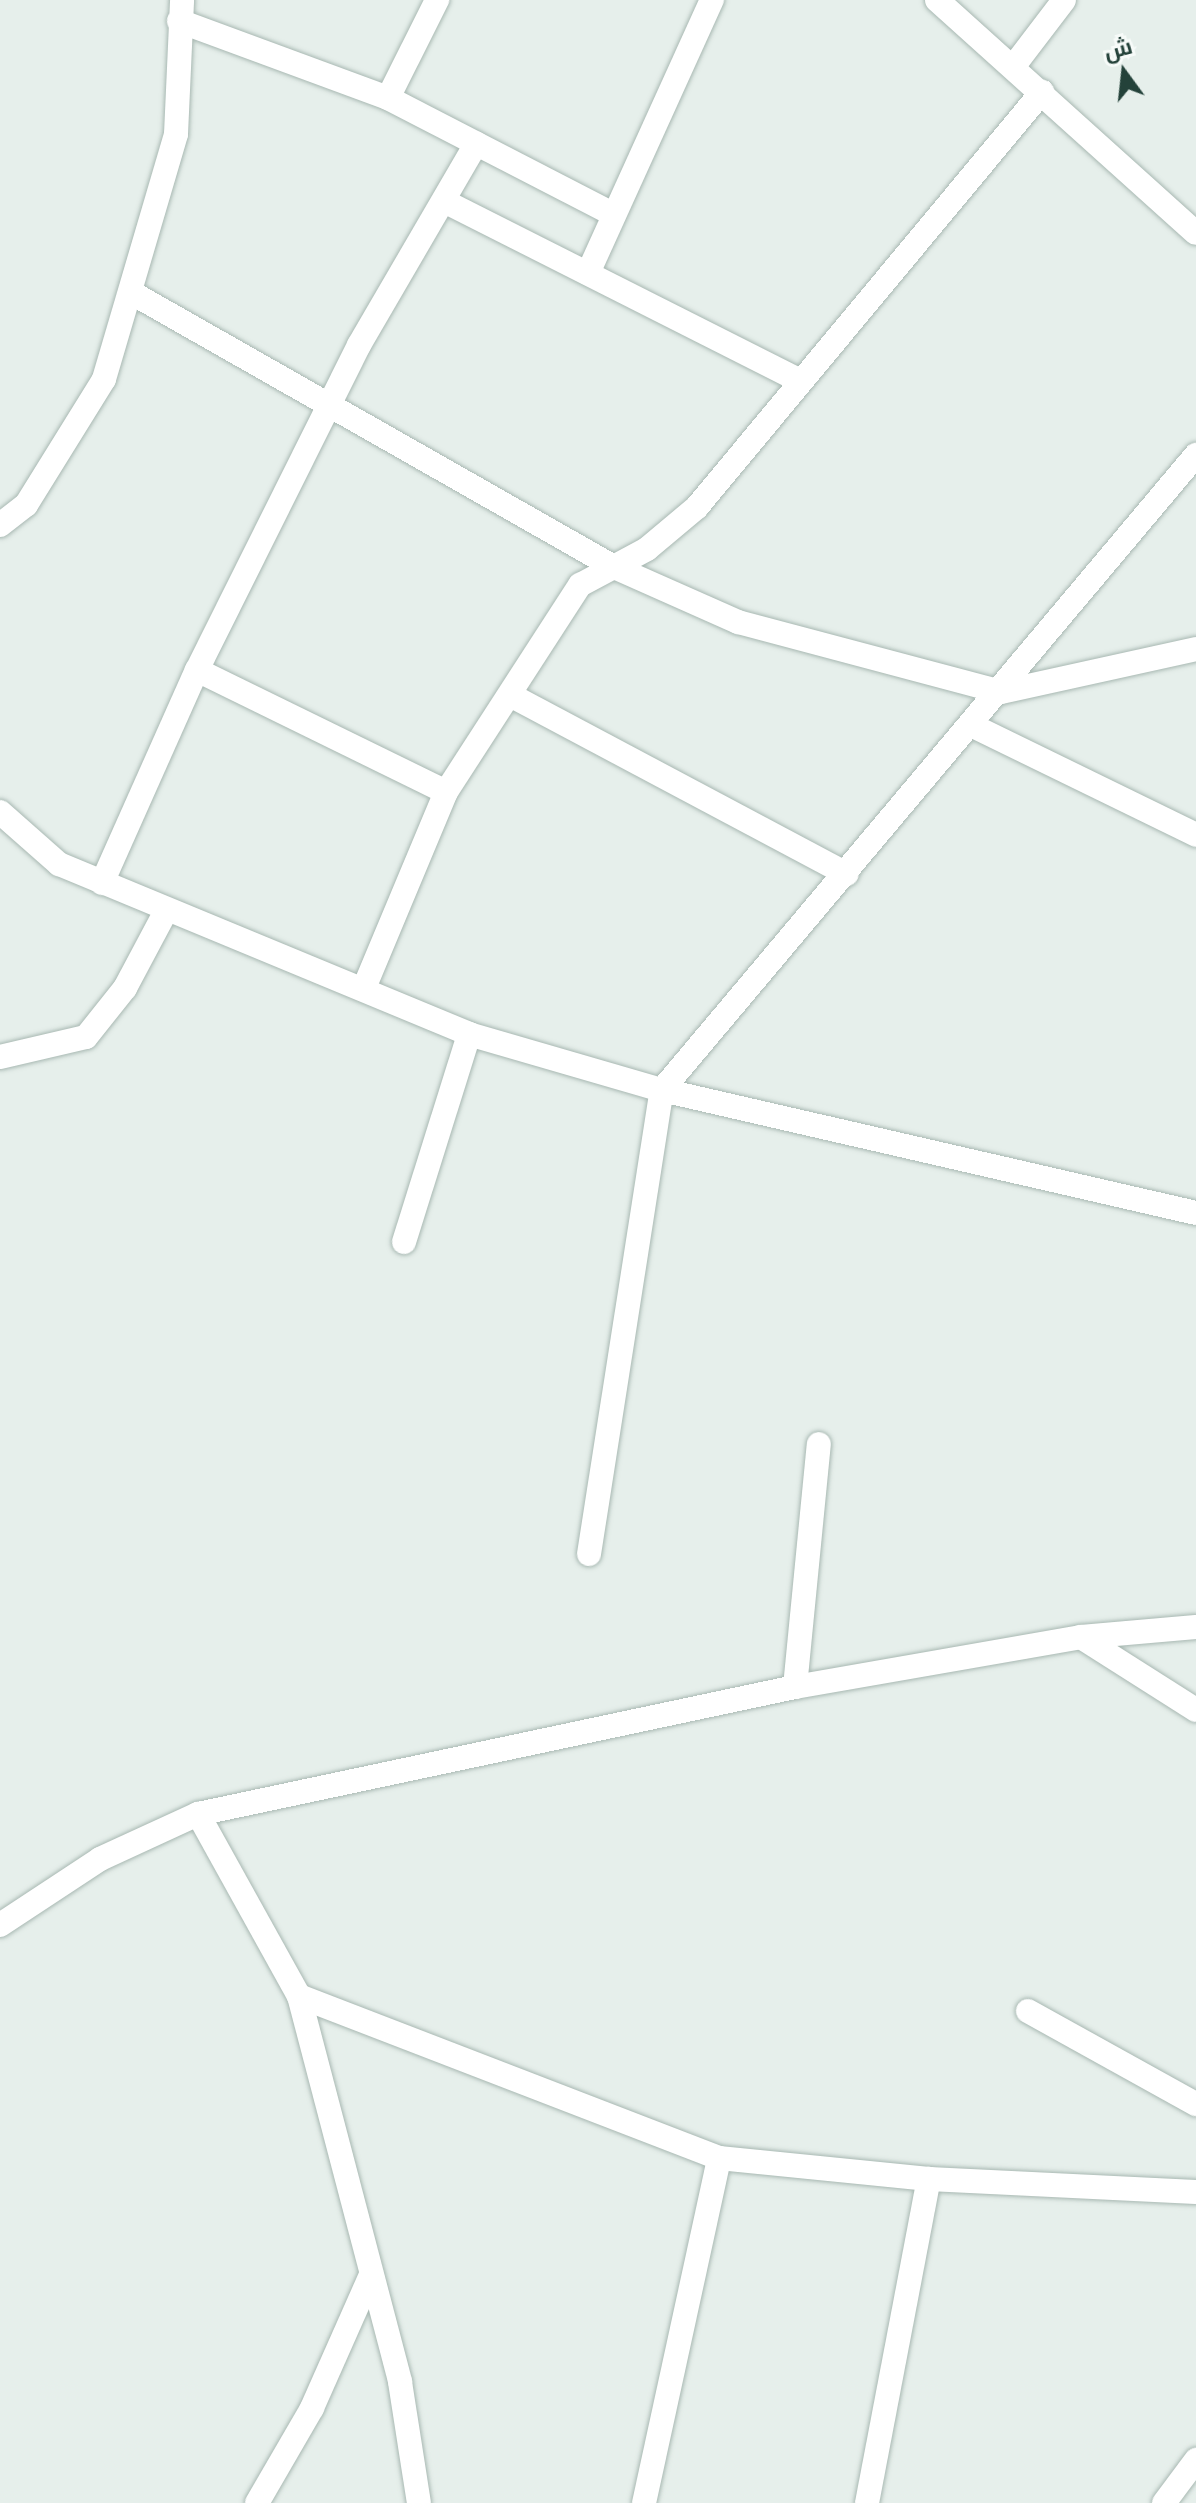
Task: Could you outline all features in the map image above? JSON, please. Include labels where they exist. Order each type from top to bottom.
[{"type":"street","points":[[388,98],[437,0]]},
{"type":"street","points":[[588,273],[611,213],[712,0]]},
{"type":"street","points":[[937,0],[1196,233]]},
{"type":"street","points":[[1013,67],[1064,0]]},
{"type":"street","points":[[0,525],[26,505],[104,379],[132,293],[176,134],[181,11],[388,98],[611,213]]},
{"type":"street","points":[[364,988],[446,792],[512,696],[580,585],[614,567],[697,507],[796,379],[1042,92]]},
{"type":"street","points":[[102,883],[197,670],[331,401],[476,144]]},
{"type":"street","points":[[444,201],[796,379]]},
{"type":"street","points":[[132,293],[331,401],[614,567],[738,622],[1001,692],[1196,649]]},
{"type":"street","points":[[589,1554],[662,1090],[973,726],[1196,455]]},
{"type":"street","points":[[197,670],[446,792]]},
{"type":"street","points":[[512,696],[847,874]]},
{"type":"street","points":[[973,726],[1196,835]]},
{"type":"street","points":[[0,812],[59,864],[166,911],[364,988],[469,1034],[662,1090],[1196,1213]]},
{"type":"street","points":[[0,1057],[86,1037],[125,988],[166,911]]},
{"type":"street","points":[[404,1242],[469,1034]]},
{"type":"street","points":[[795,1687],[819,1444]]},
{"type":"street","points":[[0,1925],[100,1859],[198,1814],[795,1687],[1081,1637],[1196,1627]]},
{"type":"street","points":[[1081,1637],[1196,1710]]},
{"type":"street","points":[[198,1814],[299,1996],[400,2382],[419,2503]]},
{"type":"street","points":[[299,1996],[719,2158],[929,2179],[1196,2192]]},
{"type":"street","points":[[1028,2011],[1196,2104]]},
{"type":"street","points":[[644,2503],[719,2158]]},
{"type":"street","points":[[867,2503],[929,2179]]},
{"type":"street","points":[[257,2503],[312,2408],[371,2275]]},
{"type":"street","points":[[1164,2503],[1196,2460]]}]
